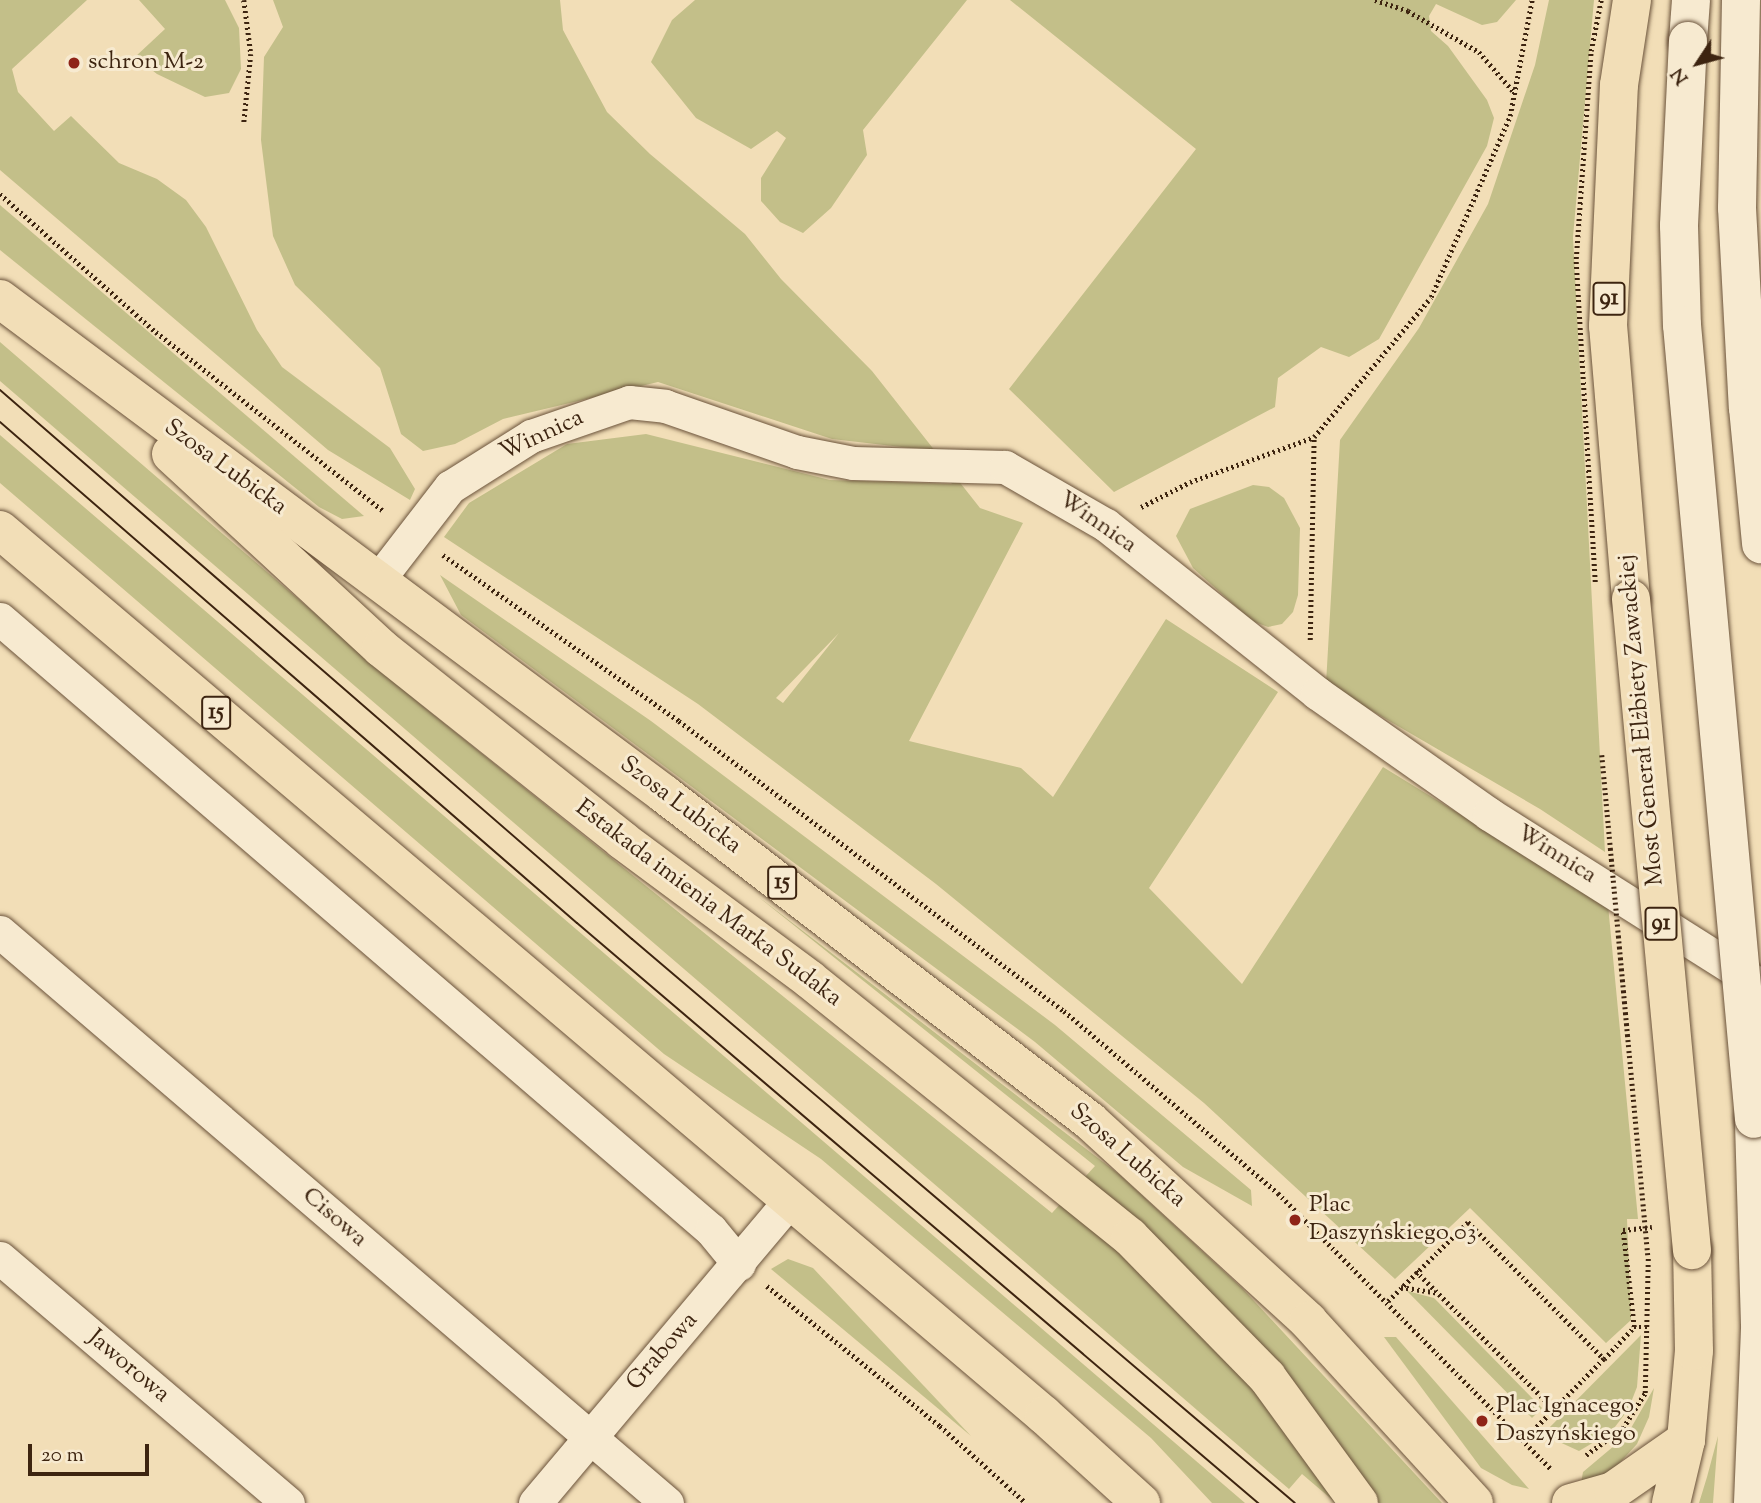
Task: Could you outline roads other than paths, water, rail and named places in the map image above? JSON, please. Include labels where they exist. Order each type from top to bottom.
[{"type":"main road","name":"Most Generał Elżbiety Zawackiej","points":[[1632,0],[1619,85],[1608,326],[1692,1250],[1695,1351],[1686,1440]]},
{"type":"main road","name":"Szosa Lubicka","points":[[0,299],[33,327],[379,580],[841,928],[1090,1121],[1308,1321],[1474,1503]]},
{"type":"main road","name":"Estakada imienia Marka Sudaka","points":[[33,327],[381,648],[991,1124],[1129,1237],[1203,1307],[1298,1416],[1359,1503]]},
{"type":"main road","name":"15","points":[[0,530],[1044,1415],[1141,1503]]},
{"type":"main road","points":[[1572,1503],[1613,1491],[1686,1440]]},
{"type":"main road","name":"91","points":[[1671,1503],[1686,1440]]},
{"type":"street","points":[[1691,0],[1679,226],[1682,325],[1755,1119],[1760,1325],[1753,1503]]},
{"type":"street","points":[[1741,0],[1737,208],[1748,408],[1761,544]]},
{"type":"street","name":"Winnica","points":[[379,580],[411,532],[450,487],[502,453],[577,418],[629,402],[664,406],[797,452],[853,463],[1005,467],[1106,525],[1317,693],[1489,814],[1723,958],[1761,987]]},
{"type":"street","points":[[0,619],[711,1230],[739,1264]]},
{"type":"street","name":"Cisowa","points":[[0,932],[667,1503]]},
{"type":"street","name":"Grabowa","points":[[535,1503],[739,1264],[790,1200]]},
{"type":"street","name":"Jaworowa","points":[[0,1258],[288,1503]]},
{"type":"tram line","points":[[0,390],[632,939],[1295,1503]]},
{"type":"tram line","points":[[0,422],[577,923],[1258,1503]]},
{"type":"place","name":"schron M-2","points":[[74,63]]},
{"type":"place","name":"Plac Daszyńskiego 03","points":[[1295,1220]]},
{"type":"place","name":"Plac Ignacego Daszyńskiego","points":[[1482,1421]]}]
